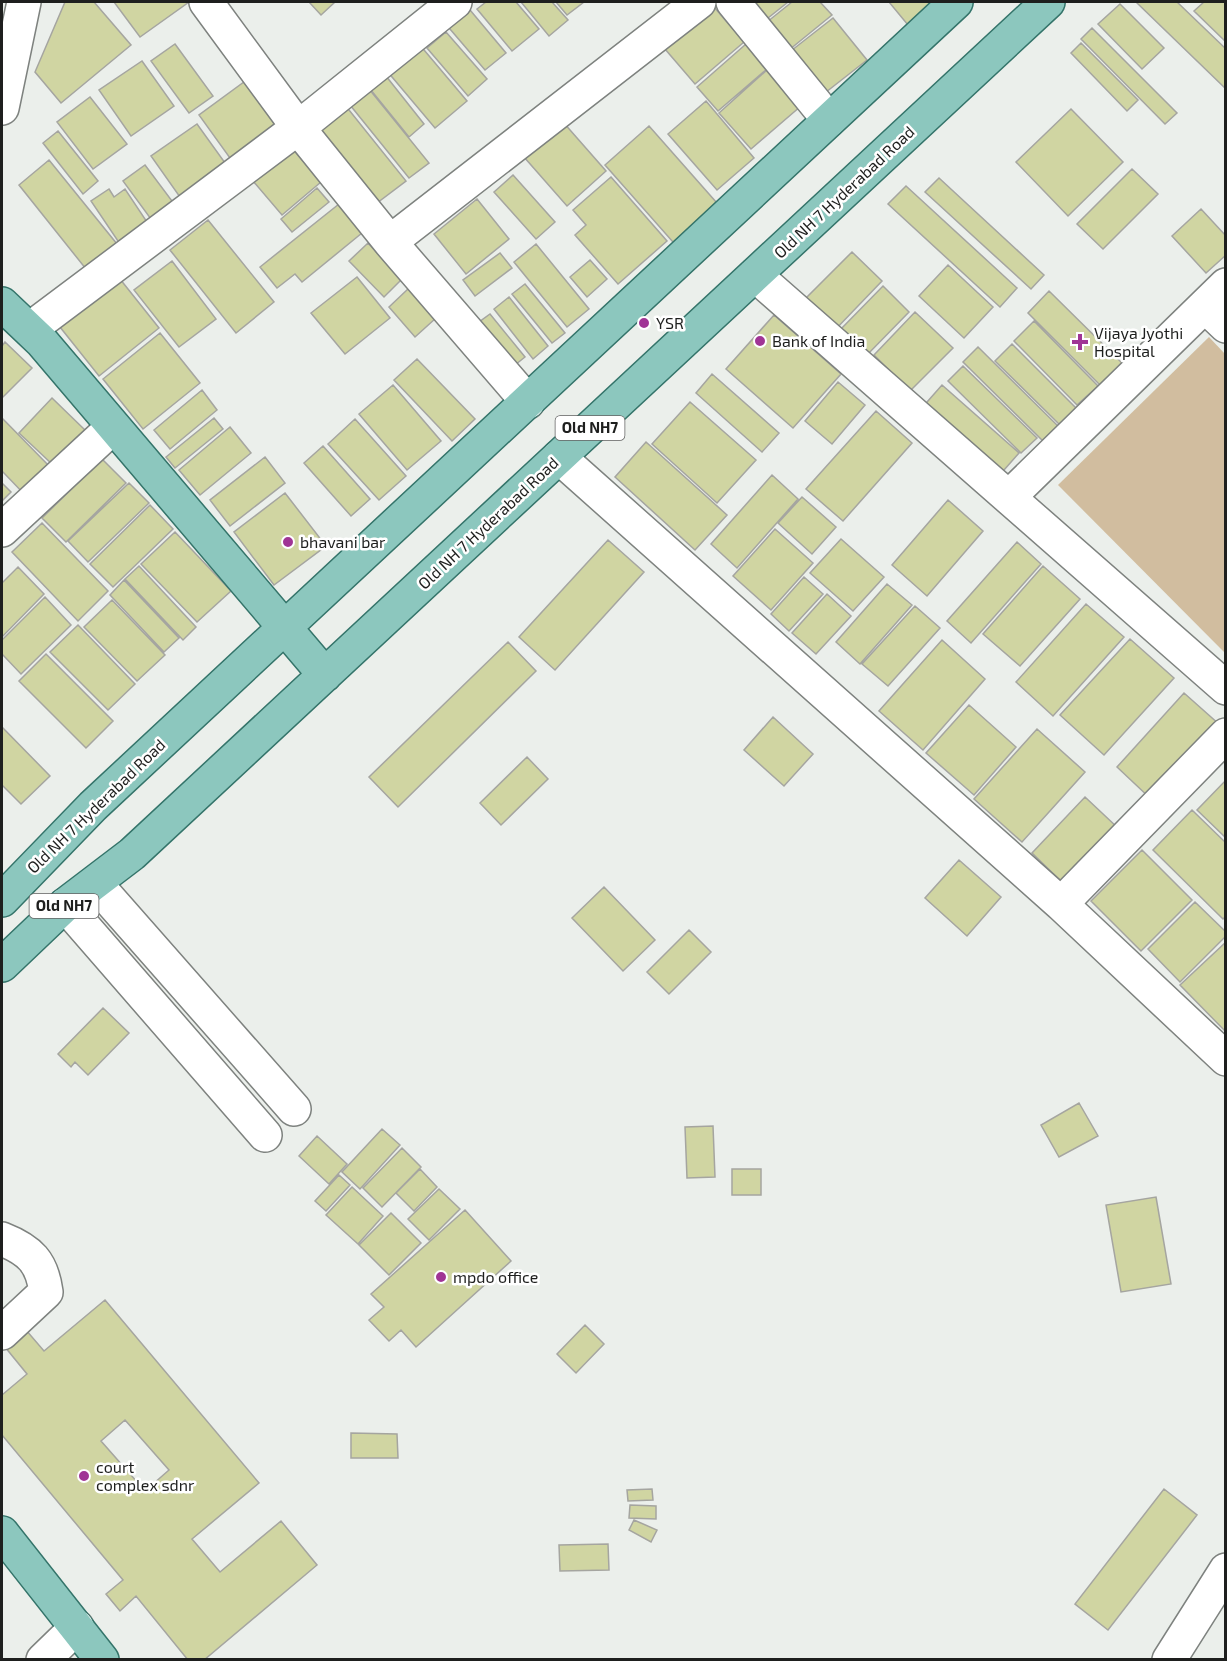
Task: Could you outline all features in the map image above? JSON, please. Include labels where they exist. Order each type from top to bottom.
[{"type":"main road","name":"Old NH 7 Hyderabad Road","points":[[2,900],[93,806],[956,2]]},
{"type":"main road","name":"Old NH 7 Hyderabad Road","points":[[2,965],[65,905],[132,854],[1048,2]]},
{"type":"main road","points":[[2,304],[30,329],[112,428],[325,675]]},
{"type":"main road","points":[[2,1533],[102,1659]]},
{"type":"street","points":[[2,108],[9,38],[24,2]]},
{"type":"street","points":[[207,2],[299,127],[390,242],[528,402]]},
{"type":"street","points":[[30,329],[299,127],[455,2]]},
{"type":"street","points":[[390,242],[699,2]]},
{"type":"street","points":[[733,2],[829,120]]},
{"type":"street","points":[[755,275],[1226,688]]},
{"type":"street","points":[[1009,497],[1219,306]]},
{"type":"street","points":[[2,530],[112,428]]},
{"type":"street","points":[[559,457],[1061,904],[1226,1059]]},
{"type":"street","points":[[1061,904],[1226,735]]},
{"type":"street","points":[[95,883],[294,1109]]},
{"type":"street","points":[[65,905],[265,1136]]},
{"type":"street","points":[[2,1239],[18,1245],[43,1269],[46,1292],[2,1333]]},
{"type":"street","points":[[1169,1659],[1226,1570]]},
{"type":"street","points":[[43,1659],[77,1627]]},
{"type":"shaded area","points":[[1209,337],[1225,354],[1225,653],[1058,485]]},
{"type":"building","points":[[65,2],[94,2],[131,45],[61,103],[35,72]]},
{"type":"building","points":[[114,2],[189,2],[140,37]]},
{"type":"building","points":[[309,2],[335,2],[321,15]]},
{"type":"building","points":[[486,2],[516,2],[539,29],[512,51],[477,9]]},
{"type":"building","points":[[521,2],[552,2],[568,20],[549,36]]},
{"type":"building","points":[[556,2],[584,2],[567,15]]},
{"type":"building","points":[[746,2],[788,2],[763,22]]},
{"type":"building","points":[[792,2],[820,2],[832,15],[789,50],[767,22]]},
{"type":"building","points":[[889,2],[937,2],[908,25]]},
{"type":"building","points":[[1136,2],[1177,2],[1226,49],[1226,89]]},
{"type":"building","points":[[1204,2],[1226,2],[1226,42],[1194,11]]},
{"type":"building","points":[[465,4],[506,53],[485,70],[444,22]]},
{"type":"building","points":[[1120,4],[1164,48],[1142,69],[1098,24]]},
{"type":"building","points":[[714,7],[744,42],[695,84],[665,49]]},
{"type":"building","points":[[833,18],[867,60],[821,96],[787,54]]},
{"type":"building","points":[[1092,28],[1177,113],[1165,124],[1081,39]]},
{"type":"building","points":[[446,32],[487,79],[468,96],[427,48]]},
{"type":"building","points":[[1081,43],[1138,100],[1127,111],[1071,53]]},
{"type":"building","points":[[175,44],[213,96],[189,113],[151,61]]},
{"type":"building","points":[[419,44],[467,101],[435,128],[387,71]]},
{"type":"building","points":[[746,44],[767,69],[718,111],[697,87]]},
{"type":"building","points":[[142,61],[174,106],[131,136],[99,90]]},
{"type":"building","points":[[768,69],[801,106],[751,149],[719,113]]},
{"type":"building","points":[[382,71],[424,124],[409,137],[366,84]]},
{"type":"building","points":[[248,79],[284,129],[235,165],[199,115]]},
{"type":"building","points":[[365,84],[429,163],[409,178],[346,100]]},
{"type":"building","points":[[90,97],[127,144],[93,169],[57,122]]},
{"type":"building","points":[[341,100],[406,181],[377,203],[312,122]]},
{"type":"building","points":[[706,101],[754,158],[717,190],[668,134]]},
{"type":"building","points":[[1071,109],[1123,162],[1068,216],[1016,162]]},
{"type":"building","points":[[563,122],[606,171],[567,206],[524,157]]},
{"type":"building","points":[[197,124],[233,174],[187,207],[151,156]]},
{"type":"building","points":[[649,126],[724,211],[680,250],[605,165]]},
{"type":"building","points":[[58,131],[98,181],[83,194],[43,143]]},
{"type":"building","points":[[286,141],[321,182],[282,215],[247,174]]},
{"type":"building","points":[[49,160],[117,244],[86,269],[19,185]]},
{"type":"building","points":[[145,165],[181,213],[159,230],[123,181]]},
{"type":"building","points":[[1132,169],[1158,194],[1103,249],[1077,224]]},
{"type":"building","points":[[513,175],[555,222],[536,239],[494,192]]},
{"type":"building","points":[[611,177],[667,241],[618,284],[575,235],[586,225],[573,210]]},
{"type":"building","points":[[939,178],[1044,275],[1031,289],[925,192]]},
{"type":"building","points":[[906,186],[1017,288],[1000,307],[888,204]]},
{"type":"building","points":[[317,188],[329,202],[292,232],[281,219]]},
{"type":"building","points":[[109,189],[114,197],[125,189],[153,231],[124,250],[91,201]]},
{"type":"building","points":[[477,199],[509,239],[466,274],[434,234]]},
{"type":"building","points":[[339,204],[362,233],[302,282],[295,274],[277,288],[260,267]]},
{"type":"building","points":[[1201,209],[1226,236],[1226,255],[1206,273],[1172,236]]},
{"type":"building","points":[[208,220],[274,302],[236,333],[170,250]]},
{"type":"building","points":[[368,243],[402,279],[384,297],[349,261]]},
{"type":"building","points":[[536,244],[589,309],[567,327],[514,262]]},
{"type":"building","points":[[852,252],[882,281],[833,332],[802,302]]},
{"type":"building","points":[[500,253],[512,268],[475,296],[463,280]]},
{"type":"building","points":[[590,260],[607,279],[587,297],[570,277]]},
{"type":"building","points":[[172,261],[216,319],[179,347],[134,290]]},
{"type":"building","points":[[948,265],[993,307],[964,338],[919,296]]},
{"type":"building","points":[[357,277],[390,318],[345,354],[311,313]]},
{"type":"building","points":[[120,279],[159,328],[99,376],[60,327]]},
{"type":"building","points":[[525,284],[565,333],[552,343],[512,294]]},
{"type":"building","points":[[883,286],[909,312],[866,356],[840,330]]},
{"type":"building","points":[[409,288],[436,318],[415,337],[389,307]]},
{"type":"building","points":[[1049,291],[1124,365],[1102,387],[1028,313]]},
{"type":"building","points":[[509,297],[548,346],[533,359],[494,309]]},
{"type":"building","points":[[915,312],[953,348],[910,391],[874,355]]},
{"type":"building","points":[[490,314],[525,357],[510,369],[475,325]]},
{"type":"building","points":[[774,315],[841,374],[793,428],[726,369]]},
{"type":"building","points":[[1034,321],[1098,386],[1077,405],[1014,341]]},
{"type":"building","points":[[160,333],[200,383],[143,429],[103,379]]},
{"type":"building","points":[[5,342],[32,368],[2,398],[2,346]]},
{"type":"building","points":[[1012,344],[1077,409],[1060,425],[995,361]]},
{"type":"building","points":[[978,347],[1064,432],[1049,447],[963,362]]},
{"type":"building","points":[[417,359],[475,419],[452,441],[394,380]]},
{"type":"building","points":[[963,366],[1037,438],[1021,453],[948,381]]},
{"type":"building","points":[[712,374],[779,433],[762,452],[696,393]]},
{"type":"building","points":[[838,382],[865,405],[832,444],[805,421]]},
{"type":"building","points":[[393,385],[441,441],[407,470],[359,414]]},
{"type":"building","points":[[942,385],[1019,453],[997,478],[920,410]]},
{"type":"building","points":[[202,390],[217,410],[170,449],[154,430]]},
{"type":"building","points":[[52,398],[86,431],[53,465],[19,433]]},
{"type":"building","points":[[690,402],[756,460],[717,503],[652,444]]},
{"type":"building","points":[[876,411],[912,443],[843,521],[806,489]]},
{"type":"building","points":[[2,418],[52,469],[26,496],[2,471]]},
{"type":"building","points":[[214,418],[223,429],[175,468],[166,457]]},
{"type":"building","points":[[355,419],[406,476],[379,500],[328,444]]},
{"type":"building","points":[[230,427],[251,453],[200,495],[179,470]]},
{"type":"building","points":[[646,442],[727,515],[695,550],[615,477]]},
{"type":"building","points":[[323,446],[370,499],[351,516],[304,463]]},
{"type":"building","points":[[265,457],[285,483],[230,526],[210,500]]},
{"type":"building","points":[[102,459],[126,483],[66,542],[42,518]]},
{"type":"building","points":[[772,475],[798,499],[737,568],[711,544]]},
{"type":"building","points":[[2,483],[11,492],[2,501]]},
{"type":"building","points":[[129,483],[149,503],[88,562],[68,541]]},
{"type":"building","points":[[285,493],[326,546],[274,585],[234,532]]},
{"type":"building","points":[[802,497],[836,527],[812,554],[778,523]]},
{"type":"building","points":[[948,500],[983,531],[927,596],[892,565]]},
{"type":"building","points":[[150,505],[173,529],[113,587],[90,564]]},
{"type":"building","points":[[42,523],[108,591],[78,621],[12,552]]},
{"type":"building","points":[[775,529],[813,563],[771,610],[733,576]]},
{"type":"building","points":[[175,532],[231,591],[197,622],[141,564]]},
{"type":"building","points":[[841,539],[884,577],[853,611],[810,573]]},
{"type":"building","points":[[608,540],[644,572],[555,670],[519,637]]},
{"type":"building","points":[[1017,542],[1041,564],[971,643],[947,621]]},
{"type":"building","points":[[139,566],[196,627],[183,640],[125,579]]},
{"type":"building","points":[[1043,566],[1080,599],[1020,666],[983,634]]},
{"type":"building","points":[[18,567],[44,594],[2,637],[2,583]]},
{"type":"building","points":[[804,577],[823,594],[789,631],[771,614]]},
{"type":"building","points":[[124,580],[179,638],[164,652],[110,595]]},
{"type":"building","points":[[887,584],[912,605],[860,664],[836,642]]},
{"type":"building","points":[[827,594],[851,616],[816,654],[792,633]]},
{"type":"building","points":[[45,597],[71,625],[21,674],[2,654],[2,640]]},
{"type":"building","points":[[112,600],[165,655],[137,681],[84,627]]},
{"type":"building","points":[[1086,604],[1124,637],[1053,716],[1016,682]]},
{"type":"building","points":[[915,606],[940,628],[888,686],[862,664]]},
{"type":"building","points":[[78,625],[135,684],[108,710],[50,652]]},
{"type":"building","points":[[1130,639],[1174,678],[1104,755],[1060,715]]},
{"type":"building","points":[[942,640],[985,679],[923,750],[879,711]]},
{"type":"building","points":[[508,642],[536,671],[398,807],[369,777]]},
{"type":"building","points":[[46,654],[113,721],[86,748],[19,681]]},
{"type":"building","points":[[1184,693],[1220,725],[1152,800],[1117,767]]},
{"type":"building","points":[[969,705],[1016,747],[974,795],[926,753]]},
{"type":"building","points":[[773,717],[813,754],[784,786],[744,750]]},
{"type":"building","points":[[2,727],[50,776],[21,804],[2,785]]},
{"type":"building","points":[[1037,729],[1085,772],[1022,842],[974,799]]},
{"type":"building","points":[[527,757],[548,779],[501,825],[480,803]]},
{"type":"building","points":[[1226,780],[1226,838],[1197,810]]},
{"type":"building","points":[[1085,797],[1119,829],[1066,886],[1032,853]]},
{"type":"building","points":[[1192,810],[1226,843],[1226,916],[1223,919],[1153,850]]},
{"type":"building","points":[[1142,850],[1192,900],[1141,951],[1091,901]]},
{"type":"building","points":[[959,860],[1001,897],[967,936],[925,898]]},
{"type":"building","points":[[604,887],[655,940],[623,971],[572,918]]},
{"type":"building","points":[[1195,902],[1226,932],[1226,936],[1180,982],[1148,949]]},
{"type":"building","points":[[689,930],[711,952],[669,994],[647,972]]},
{"type":"building","points":[[1226,942],[1226,1032],[1180,985]]},
{"type":"building","points":[[103,1008],[129,1033],[88,1075],[75,1062],[71,1067],[58,1054]]},
{"type":"building","points":[[1079,1103],[1098,1136],[1059,1157],[1041,1125]]},
{"type":"building","points":[[713,1126],[715,1177],[687,1178],[685,1127]]},
{"type":"building","points":[[382,1129],[400,1145],[360,1189],[342,1172]]},
{"type":"building","points":[[317,1136],[347,1164],[329,1184],[299,1156]]},
{"type":"building","points":[[402,1148],[421,1167],[382,1207],[363,1188]]},
{"type":"building","points":[[420,1169],[437,1187],[414,1211],[396,1193]]},
{"type":"building","points":[[732,1169],[761,1169],[761,1195],[732,1195]]},
{"type":"building","points":[[339,1175],[350,1185],[326,1211],[315,1201]]},
{"type":"building","points":[[352,1187],[383,1216],[358,1244],[326,1215]]},
{"type":"building","points":[[439,1189],[460,1209],[429,1240],[408,1219]]},
{"type":"building","points":[[1156,1197],[1171,1284],[1121,1292],[1106,1205]]},
{"type":"building","name":"mpdo office","points":[[465,1210],[511,1261],[416,1347],[401,1330],[389,1341],[369,1320],[384,1307],[371,1294]]},
{"type":"building","points":[[391,1213],[421,1243],[389,1275],[359,1245]]},
{"type":"building","name":"court complex sdnr","points":[[105,1300],[259,1483],[192,1539],[220,1572],[281,1521],[317,1565],[204,1660],[188,1660],[136,1596],[120,1611],[106,1594],[123,1580],[2,1435],[2,1395],[27,1374],[5,1347],[26,1330],[44,1351]],"holes":[[[125,1420],[169,1470],[145,1491],[101,1441]]]},
{"type":"building","points":[[585,1325],[604,1344],[576,1373],[557,1354]]},
{"type":"building","points":[[351,1433],[397,1434],[398,1458],[351,1458]]},
{"type":"building","points":[[652,1489],[653,1500],[628,1501],[627,1490]]},
{"type":"building","points":[[1164,1489],[1197,1515],[1108,1630],[1075,1604]]},
{"type":"building","points":[[630,1505],[656,1506],[656,1519],[629,1518]]},
{"type":"building","points":[[634,1520],[657,1530],[651,1542],[629,1530]]},
{"type":"building","points":[[608,1544],[609,1570],[560,1571],[559,1545]]},
{"type":"place","name":"YSR","points":[[644,323]]},
{"type":"place","name":"Bank of India","points":[[760,341]]},
{"type":"place","name":"Vijaya Jyothi Hospital","points":[[1080,342]]},
{"type":"place","name":"bhavani bar","points":[[288,542]]},
{"type":"place","name":"mpdo office","points":[[441,1277]]},
{"type":"place","name":"court complex sdnr","points":[[84,1476]]}]
